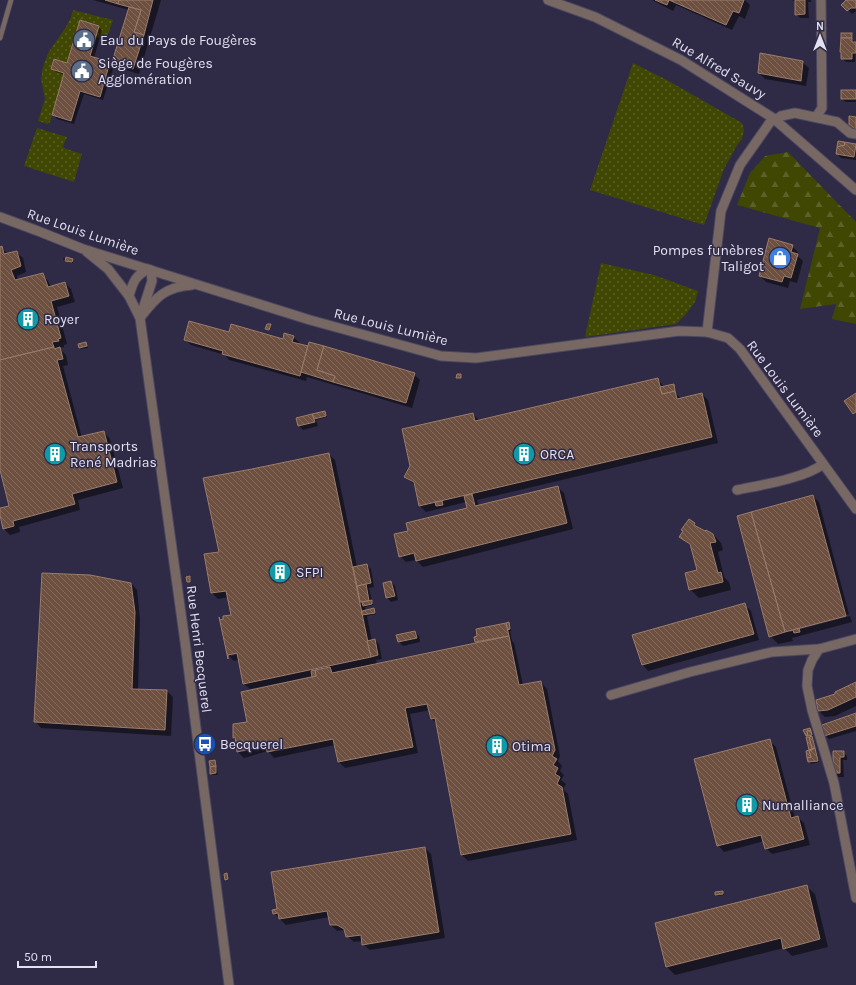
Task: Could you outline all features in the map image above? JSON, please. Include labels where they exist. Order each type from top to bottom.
[{"type":"street","name":"Rue Alfred Sauvy","points":[[548,0],[595,17],[681,60],[775,119],[856,190]]},
{"type":"street","points":[[816,117],[822,108],[821,0]]},
{"type":"street","points":[[707,332],[721,212],[740,165],[775,119],[781,116],[795,113],[837,122],[850,133],[856,134]]},
{"type":"street","name":"Rue Louis Lumière","points":[[0,218],[83,249],[150,270],[310,320],[441,356],[476,358],[679,331],[707,332],[728,338],[740,348],[856,509]]},
{"type":"street","name":"Rue Henri Becquerel","points":[[83,249],[108,269],[129,296],[140,318],[185,642],[229,985]]},
{"type":"street","points":[[129,296],[132,285],[138,275],[150,270]]},
{"type":"street","name":"Rue Henri Becquerel","points":[[140,318],[152,282],[150,270]]},
{"type":"street","points":[[140,318],[154,300],[165,292],[179,287],[196,284]]},
{"type":"street","points":[[737,490],[806,474],[824,464]]},
{"type":"street","points":[[611,695],[690,672],[772,652],[819,649],[856,639]]},
{"type":"street","points":[[819,649],[808,670],[807,686],[812,710],[834,783],[852,870],[856,898]]},
{"type":"lane","points":[[0,38],[12,0]]},
{"type":"green space","points":[[73,10],[113,20],[106,40],[95,37],[99,26],[80,20],[67,63],[53,59],[51,69],[64,73],[50,122],[48,124],[38,121],[45,99],[41,79],[43,67],[48,53],[66,27]]},
{"type":"green space","points":[[633,63],[667,80],[742,123],[744,130],[742,139],[724,169],[704,225],[590,190]]},
{"type":"green space","points":[[37,128],[67,137],[63,146],[64,148],[82,154],[74,182],[24,166]]},
{"type":"green space","points":[[788,152],[856,222],[856,324],[832,319],[836,304],[800,309],[820,228],[737,205],[750,173],[765,156]]},
{"type":"green space","points":[[601,263],[654,275],[698,291],[695,302],[676,324],[585,337]]},
{"type":"building","points":[[105,0],[119,0],[118,4]]},
{"type":"building","points":[[119,0],[153,0],[144,35],[134,32],[141,10],[118,4]]},
{"type":"building","points":[[655,0],[669,0],[667,5]]},
{"type":"building","points":[[669,0],[744,0],[739,13],[733,11],[726,25]]},
{"type":"building","points":[[795,0],[805,0],[805,14],[795,15]]},
{"type":"building","points":[[846,0],[856,0],[856,8],[851,8],[847,11],[841,5]]},
{"type":"building","points":[[129,7],[141,10],[134,32],[144,35],[133,69],[112,62]]},
{"type":"building","name":"Siège de Fougères Agglomération","points":[[80,20],[99,26],[90,56],[110,62],[100,97],[80,91],[71,121],[52,115],[64,73],[51,69],[54,59],[67,63]]},
{"type":"building","points":[[841,33],[852,33],[852,38],[841,38]]},
{"type":"building","points":[[841,38],[852,38],[852,42],[856,42],[856,53],[852,53],[852,59],[841,59]]},
{"type":"building","points":[[760,53],[803,61],[801,81],[758,73]]},
{"type":"building","points":[[841,90],[856,90],[856,99],[841,99]]},
{"type":"building","points":[[849,116],[856,117],[856,129],[849,128]]},
{"type":"building","points":[[838,141],[844,142],[845,145],[837,147]]},
{"type":"building","points":[[844,142],[856,144],[854,157],[836,154],[837,147],[845,145]]},
{"type":"building","name":"Pompes funèbres Taligot","points":[[769,238],[793,245],[791,252],[798,254],[791,278],[784,276],[782,282],[759,276]]},
{"type":"building","name":"Royer","points":[[2,246],[4,254],[17,251],[21,266],[11,270],[15,280],[43,273],[48,287],[65,282],[69,296],[51,301],[61,338],[58,339],[59,341],[52,342],[54,347],[0,360],[0,247]]},
{"type":"building","points":[[66,257],[73,259],[72,262],[65,261]]},
{"type":"building","points":[[189,321],[229,332],[231,324],[283,339],[284,333],[294,336],[292,342],[308,346],[300,376],[222,354],[223,351],[184,340]]},
{"type":"building","points":[[267,324],[271,324],[269,330],[265,329]]},
{"type":"building","points":[[86,342],[87,346],[79,348],[78,344]]},
{"type":"building","points":[[309,342],[324,346],[317,370],[335,376],[333,382],[301,372]]},
{"type":"building","points":[[324,346],[415,373],[406,403],[333,382],[335,376],[317,370]]},
{"type":"building","name":"Transports René Madrias","points":[[54,347],[54,349],[60,347],[63,359],[57,360],[78,437],[104,431],[117,482],[72,494],[75,504],[13,521],[14,526],[3,529],[0,508],[9,506],[0,470],[0,360]]},
{"type":"building","points":[[457,374],[461,374],[461,378],[456,378]]},
{"type":"building","name":"ORCA","points":[[658,378],[662,394],[675,391],[677,399],[702,393],[712,437],[419,506],[414,482],[404,477],[410,466],[402,429],[473,413],[475,421]]},
{"type":"building","points":[[674,384],[675,391],[662,394],[660,387]]},
{"type":"building","points":[[856,393],[856,412],[853,414],[844,401]]},
{"type":"building","points":[[325,411],[326,416],[314,419],[312,414]]},
{"type":"building","points":[[312,414],[315,422],[298,426],[296,418]]},
{"type":"building","name":"SFPI","points":[[329,453],[371,657],[243,684],[237,653],[228,655],[228,659],[219,617],[220,620],[223,619],[223,616],[231,615],[226,591],[211,593],[204,554],[219,552],[203,478]]},
{"type":"building","points":[[558,486],[567,523],[416,561],[414,553],[399,557],[394,534],[408,531],[406,523],[467,508],[464,496],[472,494],[475,506]]},
{"type":"building","points":[[813,495],[846,616],[785,632],[751,512]]},
{"type":"building","points":[[442,501],[443,505],[436,506],[435,502]]},
{"type":"building","points":[[751,512],[785,632],[769,637],[737,516]]},
{"type":"building","points":[[689,519],[695,523],[694,525],[713,534],[716,542],[710,543],[718,573],[721,572],[723,582],[689,590],[685,573],[697,570],[690,544],[679,537],[683,531],[681,530]]},
{"type":"building","points":[[367,564],[371,583],[357,586],[353,567]]},
{"type":"building","points":[[42,573],[90,575],[131,583],[135,612],[132,689],[167,690],[165,730],[34,722]]},
{"type":"building","points":[[190,576],[190,582],[187,582],[186,577]]},
{"type":"building","points":[[391,581],[395,596],[386,598],[383,583]]},
{"type":"building","points":[[366,584],[369,601],[360,602],[357,586]]},
{"type":"building","points":[[372,600],[372,604],[363,606],[362,602]]},
{"type":"building","points":[[745,603],[754,634],[642,665],[632,635]]},
{"type":"building","points":[[374,608],[375,613],[362,615],[362,611]]},
{"type":"building","points":[[509,622],[510,629],[507,630],[506,623]]},
{"type":"building","points":[[506,623],[509,636],[475,642],[474,637],[477,636],[476,629]]},
{"type":"building","points":[[799,628],[800,632],[794,633],[793,630]]},
{"type":"building","points":[[415,631],[417,638],[398,642],[396,635]]},
{"type":"building","name":"Otima","points":[[509,636],[519,685],[541,681],[555,750],[552,756],[557,759],[553,765],[558,768],[555,774],[560,777],[557,784],[562,787],[571,834],[461,855],[435,718],[431,719],[427,704],[405,708],[413,747],[338,762],[333,739],[267,752],[266,745],[237,752],[235,737],[233,738],[233,724],[247,722],[241,692],[316,676],[315,670],[330,667],[332,673]]},
{"type":"building","points":[[375,639],[378,655],[371,657],[367,641]]},
{"type":"building","points":[[315,670],[316,676],[312,677],[311,671]]},
{"type":"building","points":[[856,682],[856,697],[828,710],[818,711],[816,700],[835,694],[835,692]]},
{"type":"building","points":[[856,713],[856,726],[824,736],[822,725]]},
{"type":"building","points":[[810,728],[811,731],[807,731],[808,736],[806,736],[803,730]]},
{"type":"building","points":[[807,731],[811,731],[812,735],[808,736]]},
{"type":"building","points":[[812,736],[815,748],[812,749],[809,737]]},
{"type":"building","points":[[806,737],[809,737],[812,749],[809,750]]},
{"type":"building","name":"Numalliance","points":[[770,739],[791,818],[798,816],[804,839],[765,849],[761,835],[717,846],[694,759]]},
{"type":"building","points":[[815,748],[818,761],[808,762],[807,758],[811,757],[809,751]]},
{"type":"building","points":[[812,749],[809,751],[811,757],[807,758],[806,751]]},
{"type":"building","points":[[833,751],[844,751],[844,757],[840,757],[840,773],[833,773]]},
{"type":"building","points":[[215,760],[216,766],[210,767],[209,761]]},
{"type":"building","points":[[216,766],[216,773],[210,774],[210,767]]},
{"type":"building","points":[[425,847],[439,932],[362,945],[361,935],[346,937],[344,929],[337,925],[330,925],[327,911],[279,919],[278,913],[273,914],[272,910],[277,909],[271,872]]},
{"type":"building","points":[[227,873],[228,879],[225,880],[224,874]]},
{"type":"building","points":[[807,885],[820,939],[783,949],[781,938],[666,967],[655,923]]},
{"type":"building","points":[[723,891],[723,894],[715,895],[715,892]]},
{"type":"place","name":"Eau du Pays de Fougères","points":[[84,40]]},
{"type":"place","name":"Siège de Fougères Agglomération","points":[[82,71]]},
{"type":"place","name":"Pompes funèbres Taligot","points":[[780,258]]},
{"type":"place","name":"Royer","points":[[28,319]]},
{"type":"place","name":"Transports René Madrias","points":[[55,454]]},
{"type":"place","name":"ORCA","points":[[524,454]]},
{"type":"place","name":"SFPI","points":[[280,572]]},
{"type":"place","name":"Becquerel","points":[[205,744]]},
{"type":"place","name":"Otima","points":[[497,746]]},
{"type":"place","name":"Numalliance","points":[[747,805]]}]
